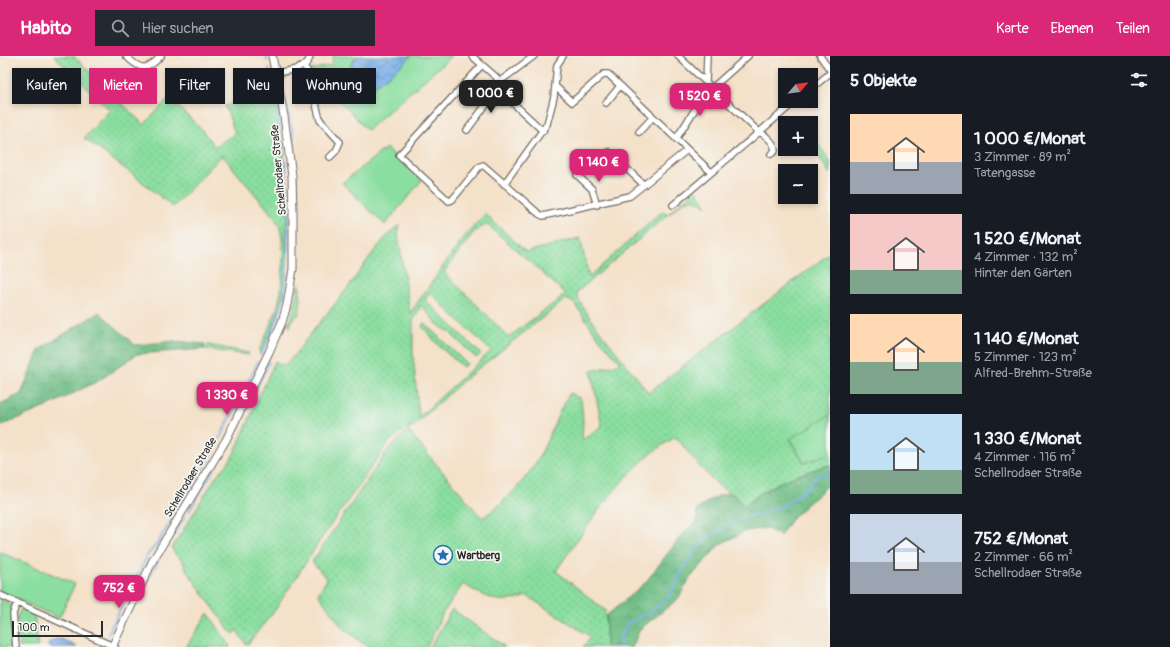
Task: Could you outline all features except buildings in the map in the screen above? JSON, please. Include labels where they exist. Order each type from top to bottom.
[{"type":"street","points":[[126,56],[135,65],[145,68],[150,67],[161,56]]},
{"type":"street","name":"Schellrodaer Straße","points":[[272,56],[274,68]]},
{"type":"street","points":[[284,71],[304,66],[309,60],[310,56]]},
{"type":"street","points":[[467,130],[498,89],[499,82],[496,77],[472,56]]},
{"type":"street","points":[[499,82],[534,56]]},
{"type":"street","points":[[504,184],[544,131],[554,97],[557,65],[563,56]]},
{"type":"street","points":[[678,56],[759,132],[764,134],[775,147],[775,150],[771,154]]},
{"type":"street","points":[[707,56],[709,85]]},
{"type":"street","points":[[676,139],[709,85],[748,56]]},
{"type":"street","points":[[820,56],[830,70]]},
{"type":"street","points":[[482,65],[399,155],[450,201],[479,167],[483,165],[534,212],[543,216],[597,205],[630,196],[687,150]]},
{"type":"street","points":[[304,66],[308,72],[320,120],[340,142],[336,151],[330,157]]},
{"type":"street","points":[[555,86],[572,102],[606,73],[711,172]]},
{"type":"street","points":[[818,83],[830,73]]},
{"type":"street","points":[[606,103],[620,86]]},
{"type":"street","points":[[498,89],[544,131]]},
{"type":"street","name":"Schellrodaer Straße","points":[[113,646],[153,560],[226,440],[270,352],[287,306],[292,269],[293,210],[290,152],[281,104]]},
{"type":"street","points":[[673,205],[788,108]]},
{"type":"street","points":[[639,132],[653,117]]},
{"type":"street","points":[[609,152],[644,185]]},
{"type":"street","points":[[577,175],[592,189],[597,205]]},
{"type":"street","points":[[0,595],[113,646]]},
{"type":"street","points":[[16,647],[14,614],[17,602]]},
{"type":"green space","points":[[54,56],[74,56],[89,71],[89,90],[81,82],[81,68],[66,68]]},
{"type":"green space","points":[[333,56],[357,56],[351,64],[353,68],[319,68],[332,65]]},
{"type":"green space","points":[[410,56],[452,56],[367,130],[343,104],[376,104],[376,74]]},
{"type":"green space","points":[[165,102],[165,104],[175,104],[202,130],[215,147],[235,133],[225,106],[233,103],[275,104],[284,150],[288,217],[286,238],[286,273],[283,295],[277,315],[260,355],[259,351],[277,309],[281,291],[283,265],[282,238],[279,224],[222,155],[173,207],[84,138],[110,110],[104,104],[123,104],[144,125]]},
{"type":"green space","points":[[818,144],[830,161],[830,174],[818,156]]},
{"type":"green space","points":[[386,148],[422,180],[385,225],[342,183]]},
{"type":"green space","points":[[696,189],[707,206],[693,199],[683,202],[577,292],[579,300],[586,312],[648,393],[830,253],[830,415],[790,440],[804,463],[830,453],[830,465],[795,476],[773,486],[762,492],[744,507],[737,499],[705,472],[676,437],[658,448],[641,462],[610,496],[581,534],[556,571],[606,611],[604,614],[606,616],[606,647],[583,647],[591,637],[527,596],[509,600],[494,599],[486,597],[463,584],[443,613],[427,647],[368,647],[343,628],[318,594],[327,579],[312,562],[389,448],[407,431],[410,425],[389,442],[321,539],[275,610],[247,645],[236,630],[234,634],[230,631],[187,571],[182,560],[175,554],[172,548],[217,475],[226,466],[234,454],[275,361],[284,365],[294,356],[347,289],[377,247],[391,232],[399,225],[398,235],[410,313],[461,241],[485,214],[526,252],[580,238],[589,277],[663,211],[667,215]],"holes":[[[484,225],[488,225],[566,294],[509,337],[444,272],[473,233]],[[430,293],[491,351],[419,417],[413,355],[413,321],[421,305],[437,324],[449,332],[476,358],[481,354],[425,300]],[[566,299],[574,303],[598,337],[620,362],[615,365],[591,371],[602,426],[582,440],[583,420],[581,399],[570,393],[539,457],[528,475],[498,506],[482,518],[408,431],[464,380]]]},
{"type":"green space","points":[[299,282],[301,299],[299,314],[292,320],[290,327],[288,325],[294,309]]},
{"type":"green space","points":[[99,312],[135,345],[175,341],[204,344],[204,349],[137,354],[100,380],[46,407],[0,426],[0,404],[21,394],[39,350]]},
{"type":"green space","points":[[424,323],[467,364],[463,367],[440,347],[422,326]]},
{"type":"green space","points":[[204,344],[249,353],[248,355],[204,349]]},
{"type":"green space","points":[[830,415],[830,453],[804,463],[790,439]]},
{"type":"green space","points":[[830,465],[830,486],[826,487],[791,519],[780,536],[766,528],[746,531],[720,544],[690,578],[678,599],[640,629],[632,647],[606,647],[606,616],[645,583],[684,532],[697,522],[697,510],[708,501],[730,493],[736,496],[744,507],[762,492],[773,486],[795,476]]},
{"type":"green space","points":[[0,552],[75,584],[59,618],[0,592]]},
{"type":"green space","points":[[0,599],[11,605],[14,647],[0,647]]},
{"type":"green space","points":[[21,609],[34,615],[38,647],[19,647],[17,617]]},
{"type":"green space","points":[[452,609],[505,647],[430,647]]},
{"type":"green space","points":[[208,613],[230,647],[186,647]]},
{"type":"water","points":[[357,56],[411,56],[402,65],[376,85],[376,68],[351,68],[351,64]]},
{"type":"water","points":[[55,639],[62,639],[77,647],[48,647],[49,643]]},
{"type":"waterway","points":[[266,56],[267,61]]},
{"type":"waterway","points":[[276,56],[277,60]]},
{"type":"waterway","points":[[284,94],[293,134],[298,209]]},
{"type":"waterway","points":[[276,104],[284,150]]},
{"type":"waterway","points":[[261,355],[278,318],[285,293],[289,217],[285,160]]},
{"type":"waterway","points":[[108,634],[148,554],[157,544],[211,456],[258,362]]},
{"type":"waterway","points":[[189,511],[228,445],[269,362]]},
{"type":"waterway","points":[[620,647],[620,639],[627,623],[649,613],[670,595],[683,568],[703,541],[739,519],[779,508],[803,492],[818,475],[830,473]]},
{"type":"waterway","points":[[170,540],[185,516]]},
{"type":"waterway","points":[[145,585],[158,561]]},
{"type":"waterway","points":[[138,601],[141,593]]},
{"type":"place","name":"Wartberg","points":[[443,555]]}]
